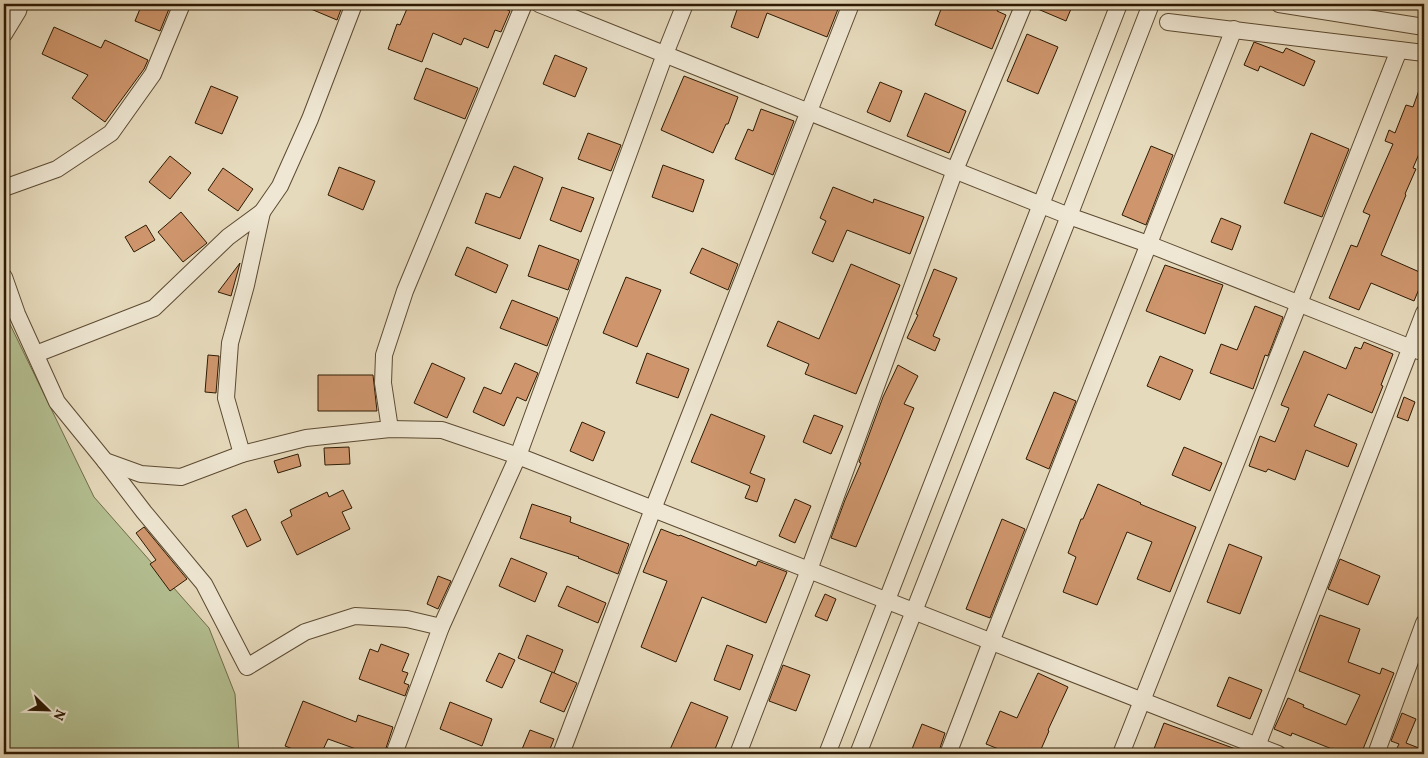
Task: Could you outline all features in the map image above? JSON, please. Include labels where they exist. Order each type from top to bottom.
[{"type":"street","points":[[4,34],[18,12],[20,4]]},
{"type":"street","points":[[4,188],[57,169],[111,133],[154,74],[182,4]]},
{"type":"street","points":[[36,354],[154,308],[228,237],[262,212],[280,186],[310,119],[354,4]]},
{"type":"street","points":[[390,429],[383,382],[384,355],[405,290],[524,4]]},
{"type":"street","points":[[539,4],[1069,216],[1148,244],[1418,350]]},
{"type":"street","points":[[394,754],[441,627],[518,456],[685,4]]},
{"type":"street","points":[[561,754],[653,509],[851,4]]},
{"type":"street","points":[[738,754],[808,570],[955,170],[1024,4]]},
{"type":"street","points":[[827,754],[1119,4]]},
{"type":"street","points":[[858,754],[1151,4]]},
{"type":"street","points":[[1278,4],[1349,9],[1424,27]]},
{"type":"street","points":[[1168,22],[1424,53]]},
{"type":"street","points":[[948,754],[990,642],[1234,29]]},
{"type":"street","points":[[1121,754],[1399,50]]},
{"type":"street","points":[[242,454],[226,398],[230,344],[246,285],[262,212]]},
{"type":"street","points":[[4,277],[17,314],[57,402],[204,584],[247,667],[305,632],[355,616],[407,619],[441,627]]},
{"type":"street","points":[[1255,750],[1418,350],[1424,313]]},
{"type":"street","points":[[105,461],[141,474],[181,477],[242,454],[306,438],[390,429],[442,430],[518,456],[886,600],[1142,701],[1255,750],[1278,754]]},
{"type":"street","points":[[1376,754],[1424,624]]},
{"type":"green space","points":[[4,312],[94,497],[209,628],[235,694],[239,754],[6,754],[4,750]]},
{"type":"building","points":[[142,4],[171,4],[160,31],[135,21]]},
{"type":"building","points":[[299,4],[343,4],[337,20]]},
{"type":"building","points":[[409,4],[470,4],[479,7],[481,4],[494,4],[510,11],[501,32],[495,30],[488,48],[464,38],[461,45],[433,33],[422,62],[388,49],[397,24],[400,25]]},
{"type":"building","points":[[739,4],[840,4],[827,37],[767,13],[758,38],[731,27]]},
{"type":"building","points":[[943,4],[1000,4],[997,11],[1006,15],[992,49],[935,25]]},
{"type":"building","points":[[1034,4],[1073,4],[1066,21],[1033,7]]},
{"type":"building","points":[[54,27],[101,48],[105,40],[148,60],[144,69],[105,122],[72,98],[88,75],[42,54]]},
{"type":"building","points":[[1027,34],[1058,47],[1038,94],[1007,81]]},
{"type":"building","points":[[1254,42],[1283,53],[1286,48],[1315,61],[1304,86],[1260,66],[1258,71],[1244,65]]},
{"type":"building","points":[[555,55],[587,68],[575,97],[543,84]]},
{"type":"building","points":[[426,68],[478,88],[465,119],[414,99]]},
{"type":"building","points":[[684,76],[738,97],[728,124],[726,124],[713,153],[661,130]]},
{"type":"building","points":[[1423,79],[1424,142],[1413,168],[1416,169],[1381,255],[1424,274],[1424,277],[1414,301],[1371,283],[1359,310],[1329,298],[1351,245],[1357,247],[1370,215],[1363,212],[1393,144],[1385,141],[1389,130],[1395,133],[1406,105],[1413,107]]},
{"type":"building","points":[[880,82],[902,91],[890,122],[867,112]]},
{"type":"building","points":[[211,86],[238,97],[222,134],[195,123]]},
{"type":"building","points":[[925,93],[966,111],[949,153],[907,136]]},
{"type":"building","points":[[761,109],[794,121],[773,175],[735,159],[748,129],[753,131]]},
{"type":"building","points":[[588,133],[621,145],[611,171],[578,159]]},
{"type":"building","points":[[1311,133],[1349,149],[1322,217],[1284,203]]},
{"type":"building","points":[[1151,146],[1173,155],[1146,225],[1122,215]]},
{"type":"building","points":[[170,156],[191,173],[170,199],[149,182]]},
{"type":"building","points":[[663,165],[704,180],[693,212],[652,197]]},
{"type":"building","points":[[514,166],[543,178],[520,239],[475,223],[486,193],[500,198]]},
{"type":"building","points":[[339,167],[375,181],[363,210],[328,195]]},
{"type":"building","points":[[223,168],[253,189],[238,211],[208,190]]},
{"type":"building","points":[[562,187],[594,198],[581,232],[550,220]]},
{"type":"building","points":[[833,187],[873,203],[874,199],[924,217],[910,254],[847,230],[833,262],[812,253],[826,221],[820,218]]},
{"type":"building","points":[[181,212],[207,243],[183,262],[158,232]]},
{"type":"building","points":[[1221,218],[1241,226],[1232,250],[1211,242]]},
{"type":"building","points":[[146,225],[155,240],[134,252],[125,237]]},
{"type":"building","points":[[539,245],[579,260],[568,290],[528,276]]},
{"type":"building","points":[[467,247],[508,265],[496,293],[455,275]]},
{"type":"building","points":[[702,248],[738,264],[728,290],[690,273]]},
{"type":"building","points":[[240,263],[231,296],[218,292]]},
{"type":"building","points":[[851,264],[900,285],[856,394],[805,374],[809,364],[767,346],[778,321],[819,339]]},
{"type":"building","points":[[1165,265],[1223,285],[1205,334],[1146,311]]},
{"type":"building","points":[[934,269],[957,278],[933,336],[940,339],[935,351],[907,338],[918,315],[916,314]]},
{"type":"building","points":[[626,277],[661,290],[637,347],[603,333]]},
{"type":"building","points":[[512,300],[558,318],[547,346],[500,328]]},
{"type":"building","points":[[1255,306],[1283,317],[1268,356],[1265,355],[1253,389],[1210,373],[1221,344],[1237,350]]},
{"type":"building","points":[[1364,342],[1393,354],[1372,413],[1328,394],[1314,426],[1357,444],[1348,467],[1306,450],[1295,480],[1268,469],[1266,472],[1249,466],[1260,436],[1275,442],[1289,408],[1281,405],[1304,351],[1346,369],[1355,347],[1361,349]]},
{"type":"building","points":[[647,353],[689,369],[678,398],[636,383]]},
{"type":"building","points":[[208,355],[219,356],[216,393],[205,392]]},
{"type":"building","points":[[1160,356],[1193,370],[1180,400],[1147,386]]},
{"type":"building","points":[[432,363],[465,378],[447,418],[414,403]]},
{"type":"building","points":[[515,363],[538,373],[526,401],[517,397],[504,426],[473,412],[484,387],[501,394]]},
{"type":"building","points":[[898,365],[918,376],[904,404],[914,408],[856,547],[831,538],[861,463],[859,462],[883,397]]},
{"type":"building","points":[[318,375],[373,375],[377,411],[318,411]]},
{"type":"building","points":[[1054,392],[1076,401],[1049,469],[1026,459]]},
{"type":"building","points":[[1404,397],[1415,402],[1408,421],[1397,417]]},
{"type":"building","points":[[711,414],[765,436],[750,473],[765,479],[757,502],[745,498],[750,486],[691,462]]},
{"type":"building","points":[[814,415],[843,426],[831,454],[803,442]]},
{"type":"building","points":[[582,422],[605,432],[593,461],[570,451]]},
{"type":"building","points":[[349,447],[350,464],[325,465],[324,448]]},
{"type":"building","points":[[1184,447],[1222,463],[1210,491],[1172,475]]},
{"type":"building","points":[[298,454],[301,466],[278,473],[274,461]]},
{"type":"building","points":[[1098,484],[1196,527],[1170,592],[1137,579],[1152,542],[1127,532],[1097,605],[1063,592],[1076,557],[1068,553],[1081,519],[1083,519]]},
{"type":"building","points":[[343,490],[352,508],[342,512],[350,529],[297,555],[281,522],[292,516],[290,510],[327,492],[329,497]]},
{"type":"building","points":[[795,499],[811,506],[795,543],[779,536]]},
{"type":"building","points":[[532,504],[571,517],[570,522],[629,544],[618,574],[579,557],[520,538]]},
{"type":"building","points":[[246,509],[261,540],[247,547],[232,516]]},
{"type":"building","points":[[1002,519],[1025,529],[990,618],[966,609]]},
{"type":"building","points":[[144,527],[187,579],[170,591],[150,564],[156,560],[136,533]]},
{"type":"building","points":[[661,529],[756,566],[758,561],[787,572],[766,623],[702,597],[676,662],[641,647],[667,581],[643,572]]},
{"type":"building","points":[[1229,544],[1262,557],[1240,614],[1207,602]]},
{"type":"building","points":[[511,558],[547,573],[535,602],[499,586]]},
{"type":"building","points":[[1340,559],[1380,576],[1368,605],[1328,589]]},
{"type":"building","points":[[438,576],[451,581],[438,609],[427,604]]},
{"type":"building","points":[[567,586],[606,603],[598,623],[558,606]]},
{"type":"building","points":[[825,594],[836,599],[827,621],[815,616]]},
{"type":"building","points":[[1320,615],[1360,629],[1348,662],[1380,674],[1382,668],[1394,673],[1361,754],[1348,754],[1292,733],[1291,736],[1274,729],[1288,698],[1304,705],[1303,707],[1346,725],[1360,695],[1299,671]]},
{"type":"building","points":[[527,635],[563,650],[554,673],[518,658]]},
{"type":"building","points":[[381,644],[409,654],[402,671],[408,673],[404,683],[409,685],[405,696],[359,679],[370,649],[378,652]]},
{"type":"building","points":[[727,645],[753,655],[740,690],[714,680]]},
{"type":"building","points":[[499,653],[515,660],[502,688],[486,681]]},
{"type":"building","points":[[783,665],[810,675],[796,711],[769,701]]},
{"type":"building","points":[[552,672],[577,683],[564,712],[540,702]]},
{"type":"building","points":[[1038,673],[1068,687],[1039,754],[1011,754],[986,744],[1000,711],[1017,718]]},
{"type":"building","points":[[1229,677],[1262,690],[1250,719],[1217,706]]},
{"type":"building","points":[[303,701],[356,722],[358,715],[393,727],[384,754],[370,754],[328,739],[321,754],[306,754],[285,746]]},
{"type":"building","points":[[450,702],[492,719],[482,746],[440,729]]},
{"type":"building","points":[[691,702],[728,717],[713,754],[668,754]]},
{"type":"building","points":[[1402,713],[1416,719],[1406,743],[1424,750],[1424,754],[1394,754],[1399,744],[1391,741]]},
{"type":"building","points":[[1164,723],[1244,752],[1244,754],[1152,754]]},
{"type":"building","points":[[922,724],[945,733],[938,754],[910,754]]},
{"type":"building","points":[[530,730],[554,739],[548,754],[520,754]]}]
